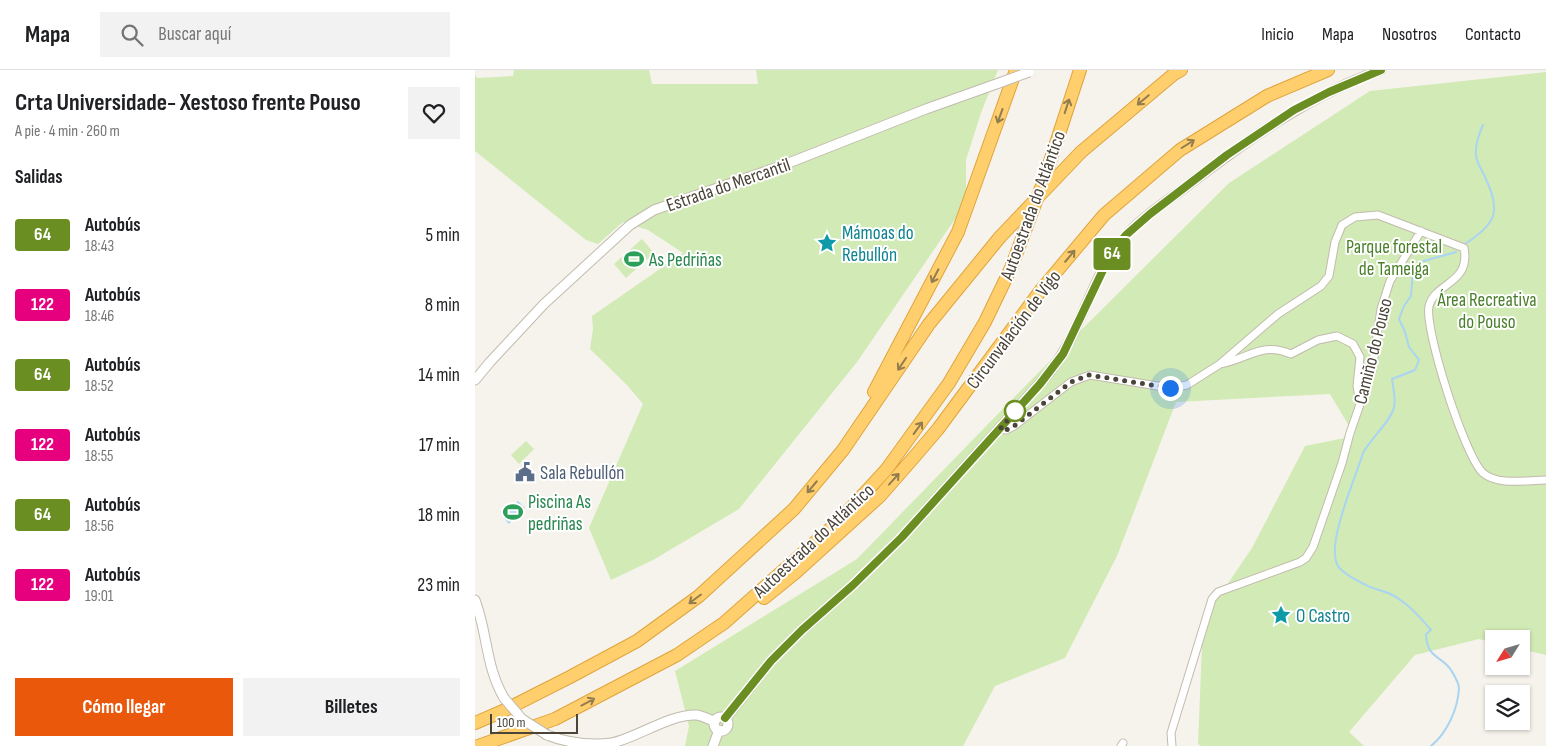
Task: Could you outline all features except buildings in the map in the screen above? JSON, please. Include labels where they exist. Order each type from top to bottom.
[{"type":"highway","name":"Autoestrada do Atlántico","points":[[477,746],[555,719],[677,655],[724,623],[838,522],[886,470],[949,383],[985,322],[1011,268],[1080,70]]},
{"type":"highway","name":"Autoestrada do Atlántico","points":[[475,723],[561,682],[637,641],[699,596],[794,509],[843,450],[929,324],[1000,237],[1081,152],[1181,70]]},
{"type":"highway","name":"Circunvalación de Vigo","points":[[724,623],[759,602],[795,573],[880,496],[938,429],[1041,290],[1104,215],[1187,145],[1267,96],[1328,70]]},
{"type":"highway","name":"Autoestrada do Atlántico","points":[[843,450],[958,232],[1027,71]]},
{"type":"street","points":[[475,600],[479,610],[488,661],[494,679],[504,698],[522,719],[547,735],[581,745],[597,745],[623,740],[672,720],[697,715],[724,731],[727,728],[728,722],[725,718],[771,661],[902,537],[1057,363],[1073,335],[1110,257],[1117,246],[1136,225],[1227,155],[1294,110],[1329,92],[1381,70]]},
{"type":"street","name":"Estrada do Mercantil","points":[[475,380],[545,304],[623,231],[654,210],[781,166],[927,109],[999,84],[1027,71]]},
{"type":"street","points":[[1000,429],[1006,430],[1014,426],[1071,382],[1089,375],[1170,388],[1187,385],[1220,364],[1278,314],[1321,286],[1329,276],[1335,242],[1342,225],[1355,217],[1378,215],[1464,248],[1466,258],[1463,270],[1433,298],[1429,304],[1428,313],[1433,341],[1458,422],[1475,463],[1483,473],[1499,481],[1546,480]]},
{"type":"street","name":"Camiño do Pouso","points":[[1172,746],[1171,733],[1212,599],[1218,592],[1300,562],[1306,558],[1313,547],[1343,463],[1350,433],[1371,370],[1381,310],[1390,281],[1421,231]]},
{"type":"street","points":[[1220,364],[1233,362],[1263,350],[1278,349],[1291,354],[1318,340],[1337,336],[1353,344],[1360,357],[1357,386],[1360,406]]},
{"type":"street","points":[[713,746],[717,726]]},
{"type":"green space","points":[[514,70],[649,70],[652,84],[758,84],[756,70],[998,70],[981,113],[966,160],[966,203],[857,362],[739,509],[653,560],[611,580],[589,528],[643,404],[627,385],[590,349],[593,329],[592,316],[683,253],[648,230],[623,222],[598,244],[586,240],[475,151],[475,74],[477,78],[513,76]]},
{"type":"green space","name":"Parque forestal de Tameiga","points":[[1546,72],[1546,655],[1530,651],[1530,630],[1485,630],[1485,641],[1479,639],[1415,655],[1349,732],[1364,746],[1201,746],[1198,744],[1203,620],[1252,548],[1305,446],[1355,436],[1330,394],[1176,402],[1117,556],[1065,658],[995,686],[963,746],[685,746],[689,726],[675,671],[857,559],[1031,380],[1229,183],[1370,91]]},
{"type":"green space","name":"As Pedriñas","points":[[642,239],[654,253],[626,278],[614,264]]},
{"type":"green space","points":[[526,441],[534,449],[519,464],[511,455]]},
{"type":"water","name":"Piscina As pedriñas","points":[[518,501],[525,508],[509,524],[502,516]]},
{"type":"waterway","points":[[1465,244],[1484,230],[1493,216],[1493,199],[1476,158],[1477,143],[1483,125]]},
{"type":"waterway","points":[[1431,746],[1447,727],[1454,712],[1459,688],[1456,679],[1447,665],[1435,656],[1429,648],[1426,634],[1431,630],[1411,609],[1394,596],[1369,586],[1343,572],[1338,566],[1335,556],[1335,543],[1338,527],[1363,453],[1385,424],[1394,407],[1392,379],[1415,370],[1419,360],[1409,347],[1399,319],[1404,306],[1411,296],[1413,269],[1420,262],[1456,252]]},
{"type":"bus line","name":"64","points":[[725,718],[771,661],[902,537],[1040,384],[1063,354],[1104,268],[1117,246],[1136,225],[1227,155],[1294,110],[1365,75],[1381,70]]},
{"type":"place","name":"Mámoas do Rebullón","points":[[827,243]]},
{"type":"place","name":"As Pedriñas","points":[[634,259]]},
{"type":"place","name":"Sala Rebullón","points":[[525,472]]},
{"type":"place","name":"Piscina As pedriñas","points":[[513,512]]},
{"type":"place","name":"O Castro","points":[[1281,615]]},
{"type":"route","points":[[1015,411],[1020,406],[1000,429],[1006,430],[1014,426],[1071,382],[1089,375],[1170,388]]},
{"type":"park label","name":"Área Recreativa do Pouso","points":[[1487,310]]}]
